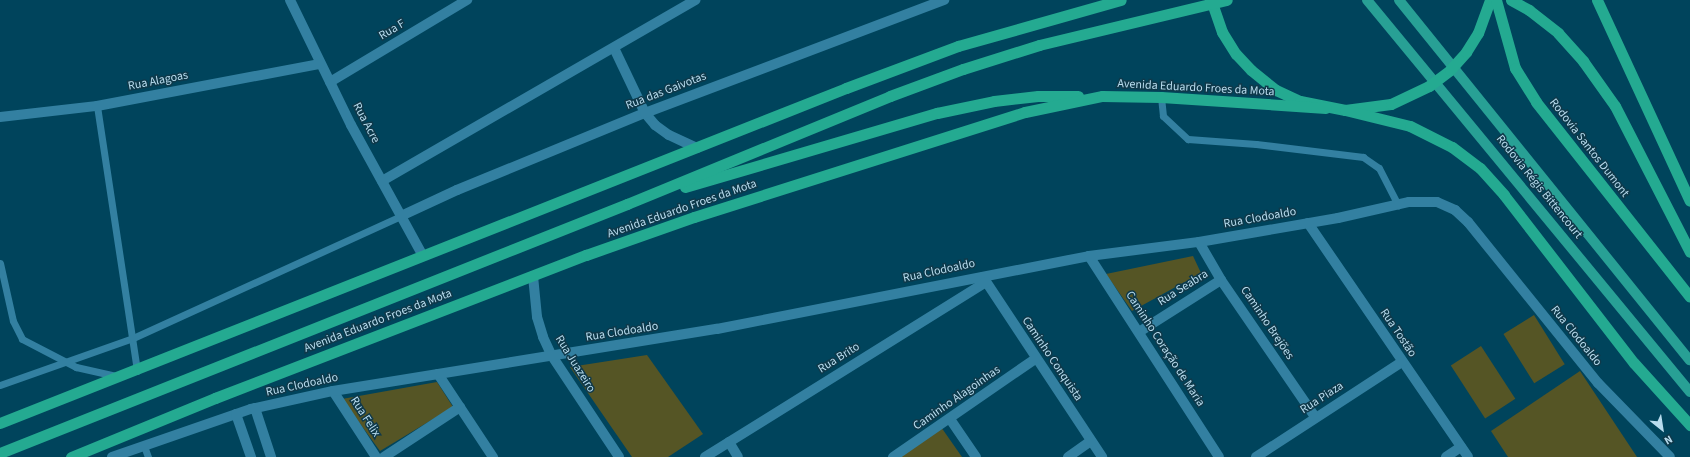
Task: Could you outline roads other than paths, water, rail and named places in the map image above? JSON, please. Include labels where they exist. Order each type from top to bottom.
[{"type":"highway","points":[[0,423],[122,377],[846,88],[958,46],[1121,0]]},
{"type":"highway","name":"Avenida Eduardo Froes da Mota","points":[[1211,0],[1222,32],[1236,54],[1251,70],[1276,90],[1300,101],[1326,108]]},
{"type":"highway","points":[[627,204],[890,96],[963,69],[1039,45],[1227,0]]},
{"type":"highway","name":"Avenida Eduardo Froes da Mota","points":[[72,457],[215,398],[533,276],[694,217],[939,138],[1025,112],[1102,96],[1161,97],[1345,110],[1368,109],[1402,100],[1429,86],[1450,70],[1470,46],[1488,12],[1490,0]]},
{"type":"highway","name":"Rodovia Santos Dumont","points":[[1496,0],[1515,68],[1536,102],[1690,297]]},
{"type":"highway","points":[[1511,0],[1544,22],[1583,61],[1614,106],[1690,252]]},
{"type":"highway","points":[[1597,0],[1690,201]]},
{"type":"highway","points":[[627,204],[937,113],[994,101],[1023,98],[1102,96]]},
{"type":"highway","points":[[1345,110],[1410,126],[1452,148],[1480,168],[1504,196],[1634,363],[1690,425]]},
{"type":"highway","name":"Avenida Eduardo Froes da Mota","points":[[0,453],[627,204]]},
{"type":"main road","name":"Rodovia Régis Bittencourt","points":[[1368,0],[1690,392]]},
{"type":"main road","name":"Rodovia Régis Bittencourt","points":[[1399,0],[1690,360]]},
{"type":"street","name":"Rua Acre","points":[[290,0],[320,64],[423,256]]},
{"type":"street","name":"Rua F","points":[[330,82],[467,0]]},
{"type":"street","points":[[382,181],[696,0]]},
{"type":"street","name":"Rua das Gaivotas","points":[[401,216],[457,190],[645,113],[944,0]]},
{"type":"street","points":[[614,48],[645,113],[661,130],[696,148]]},
{"type":"street","name":"Rua Alagoas","points":[[0,117],[97,106],[320,64]]},
{"type":"street","name":"Rua Clodoaldo","points":[[112,457],[255,408],[333,391],[718,329],[984,279],[1089,256],[1199,242],[1308,223],[1398,205],[1437,202],[1455,210],[1468,222],[1598,383],[1670,457]]},
{"type":"street","name":"Rua Tostão","points":[[1308,223],[1468,457]]},
{"type":"street","name":"Caminho Brejões","points":[[1199,242],[1221,280],[1315,417]]},
{"type":"street","name":"Caminho Coração de Maria","points":[[1089,256],[1218,457]]},
{"type":"street","name":"Rua Juazeiro","points":[[533,276],[537,317],[552,356],[619,457]]},
{"type":"street","name":"Caminho Conquista","points":[[984,279],[1035,359],[1102,457]]},
{"type":"street","name":"Rua Brito","points":[[705,457],[984,279]]},
{"type":"street","name":"Rua Seabra","points":[[1139,332],[1221,280]]},
{"type":"street","name":"Caminho Alagoinhas","points":[[893,457],[1035,359]]},
{"type":"street","name":"Rua Piaza","points":[[1256,457],[1315,417],[1402,362]]},
{"type":"street","points":[[438,374],[493,457]]},
{"type":"street","name":"Rua Felix","points":[[333,391],[376,457]]},
{"type":"street","points":[[384,457],[460,407]]},
{"type":"street","points":[[255,408],[271,457]]},
{"type":"street","points":[[236,414],[251,457]]},
{"type":"street","points":[[950,418],[976,457]]},
{"type":"street","points":[[1068,457],[1091,441]]},
{"type":"street","points":[[729,442],[738,457]]},
{"type":"street","points":[[1446,457],[1461,447]]},
{"type":"lane","points":[[1161,97],[1163,116],[1188,139],[1256,144],[1363,157],[1380,168],[1398,205]]},
{"type":"lane","points":[[97,106],[137,371]]},
{"type":"lane","points":[[0,384],[133,338],[401,216]]},
{"type":"lane","points":[[0,263],[17,332],[31,346],[64,362],[97,373],[122,377]]},
{"type":"lane","points":[[144,446],[148,457]]}]
